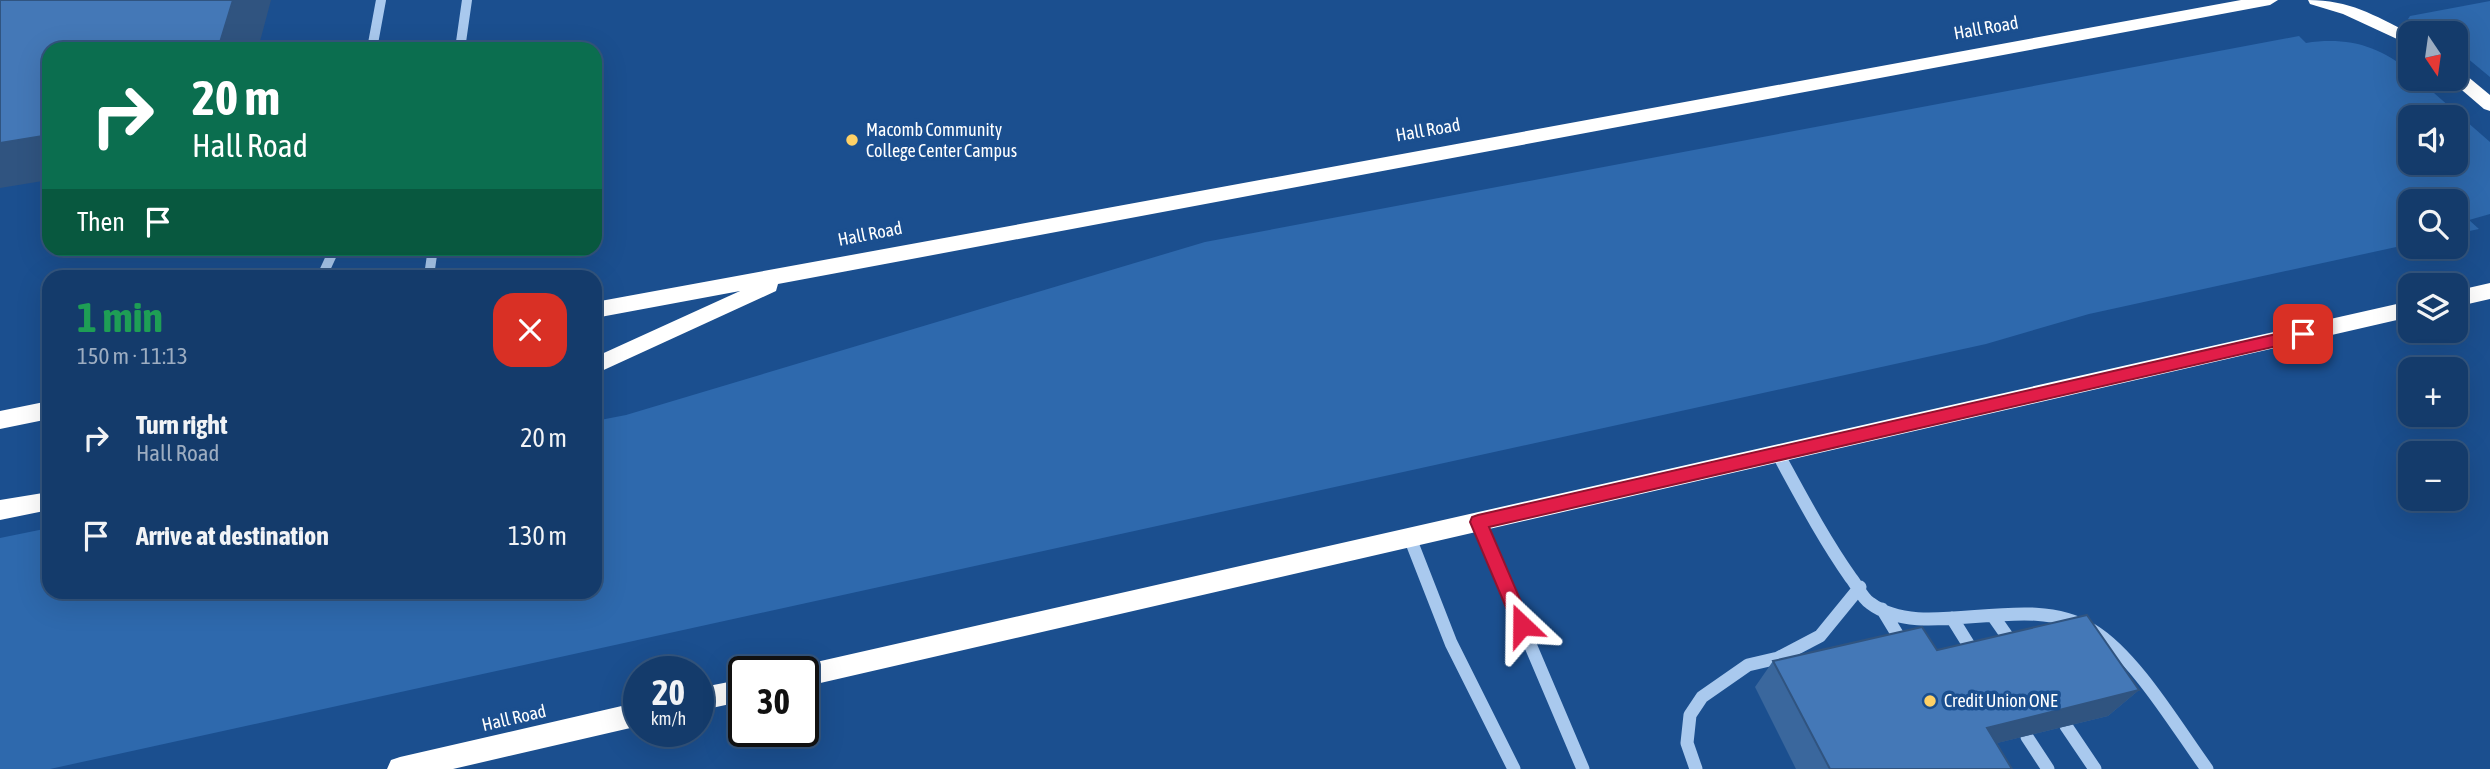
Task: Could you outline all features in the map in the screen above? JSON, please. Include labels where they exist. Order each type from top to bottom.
[{"type":"highway","name":"Hall Road","points":[[602,309],[2270,0]]},
{"type":"highway","points":[[2316,0],[2349,10],[2398,34]]},
{"type":"highway","points":[[2468,86],[2490,105]]},
{"type":"highway","points":[[602,363],[800,272]]},
{"type":"highway","points":[[2468,296],[2490,290]]},
{"type":"highway","points":[[819,672],[2398,312]]},
{"type":"highway","points":[[0,420],[42,411]]},
{"type":"highway","points":[[0,510],[42,502]]},
{"type":"highway","name":"Hall Road","points":[[400,769],[623,718]]},
{"type":"street","points":[[373,42],[381,0]]},
{"type":"street","points":[[461,42],[467,0]]},
{"type":"street","points":[[1778,454],[1831,549],[1869,603],[1896,615],[1952,618],[2022,612],[2063,616],[2094,631],[2132,666],[2207,769]]},
{"type":"street","points":[[1478,522],[1583,769]]},
{"type":"street","points":[[1410,538],[1451,643],[1514,769]]},
{"type":"street","points":[[1696,769],[1687,743],[1690,715],[1702,698],[1748,665],[1778,658],[1820,636],[1860,587]]},
{"type":"street","points":[[1881,608],[1915,663]]},
{"type":"street","points":[[1993,615],[2018,652]]},
{"type":"street","points":[[1915,616],[1928,637]]},
{"type":"street","points":[[1952,618],[1979,661]]},
{"type":"street","points":[[2066,726],[2095,769]]},
{"type":"street","points":[[2027,737],[2048,769]]},
{"type":"shaded area","points":[[2490,1],[2490,77],[2468,59],[2468,21],[2412,21],[2408,19],[2410,16]]},
{"type":"shaded area","points":[[2299,36],[2306,43],[2348,42],[2374,49],[2398,63],[2398,91],[2432,91],[2448,105],[2398,105],[2398,175],[2468,175],[2468,123],[2490,142],[2490,214],[2469,220],[2479,229],[2468,231],[2468,189],[2398,189],[2398,247],[2089,314],[1986,344],[50,769],[0,769],[0,538],[42,529],[42,599],[602,599],[602,420],[626,415],[1205,242]]},
{"type":"building","points":[[0,0],[233,0],[220,42],[42,42],[42,136],[0,143]]},
{"type":"building","name":"Credit Union ONE","points":[[2087,615],[2139,690],[1987,728],[2012,769],[1830,769],[1773,661],[1922,627],[1937,650]]},
{"type":"place","name":"Macomb Community College Center Campus","points":[[852,140]]},
{"type":"place","name":"Credit Union ONE","points":[[1930,701]]},
{"type":"route","points":[[1522,625],[1478,522],[2303,334]]}]
